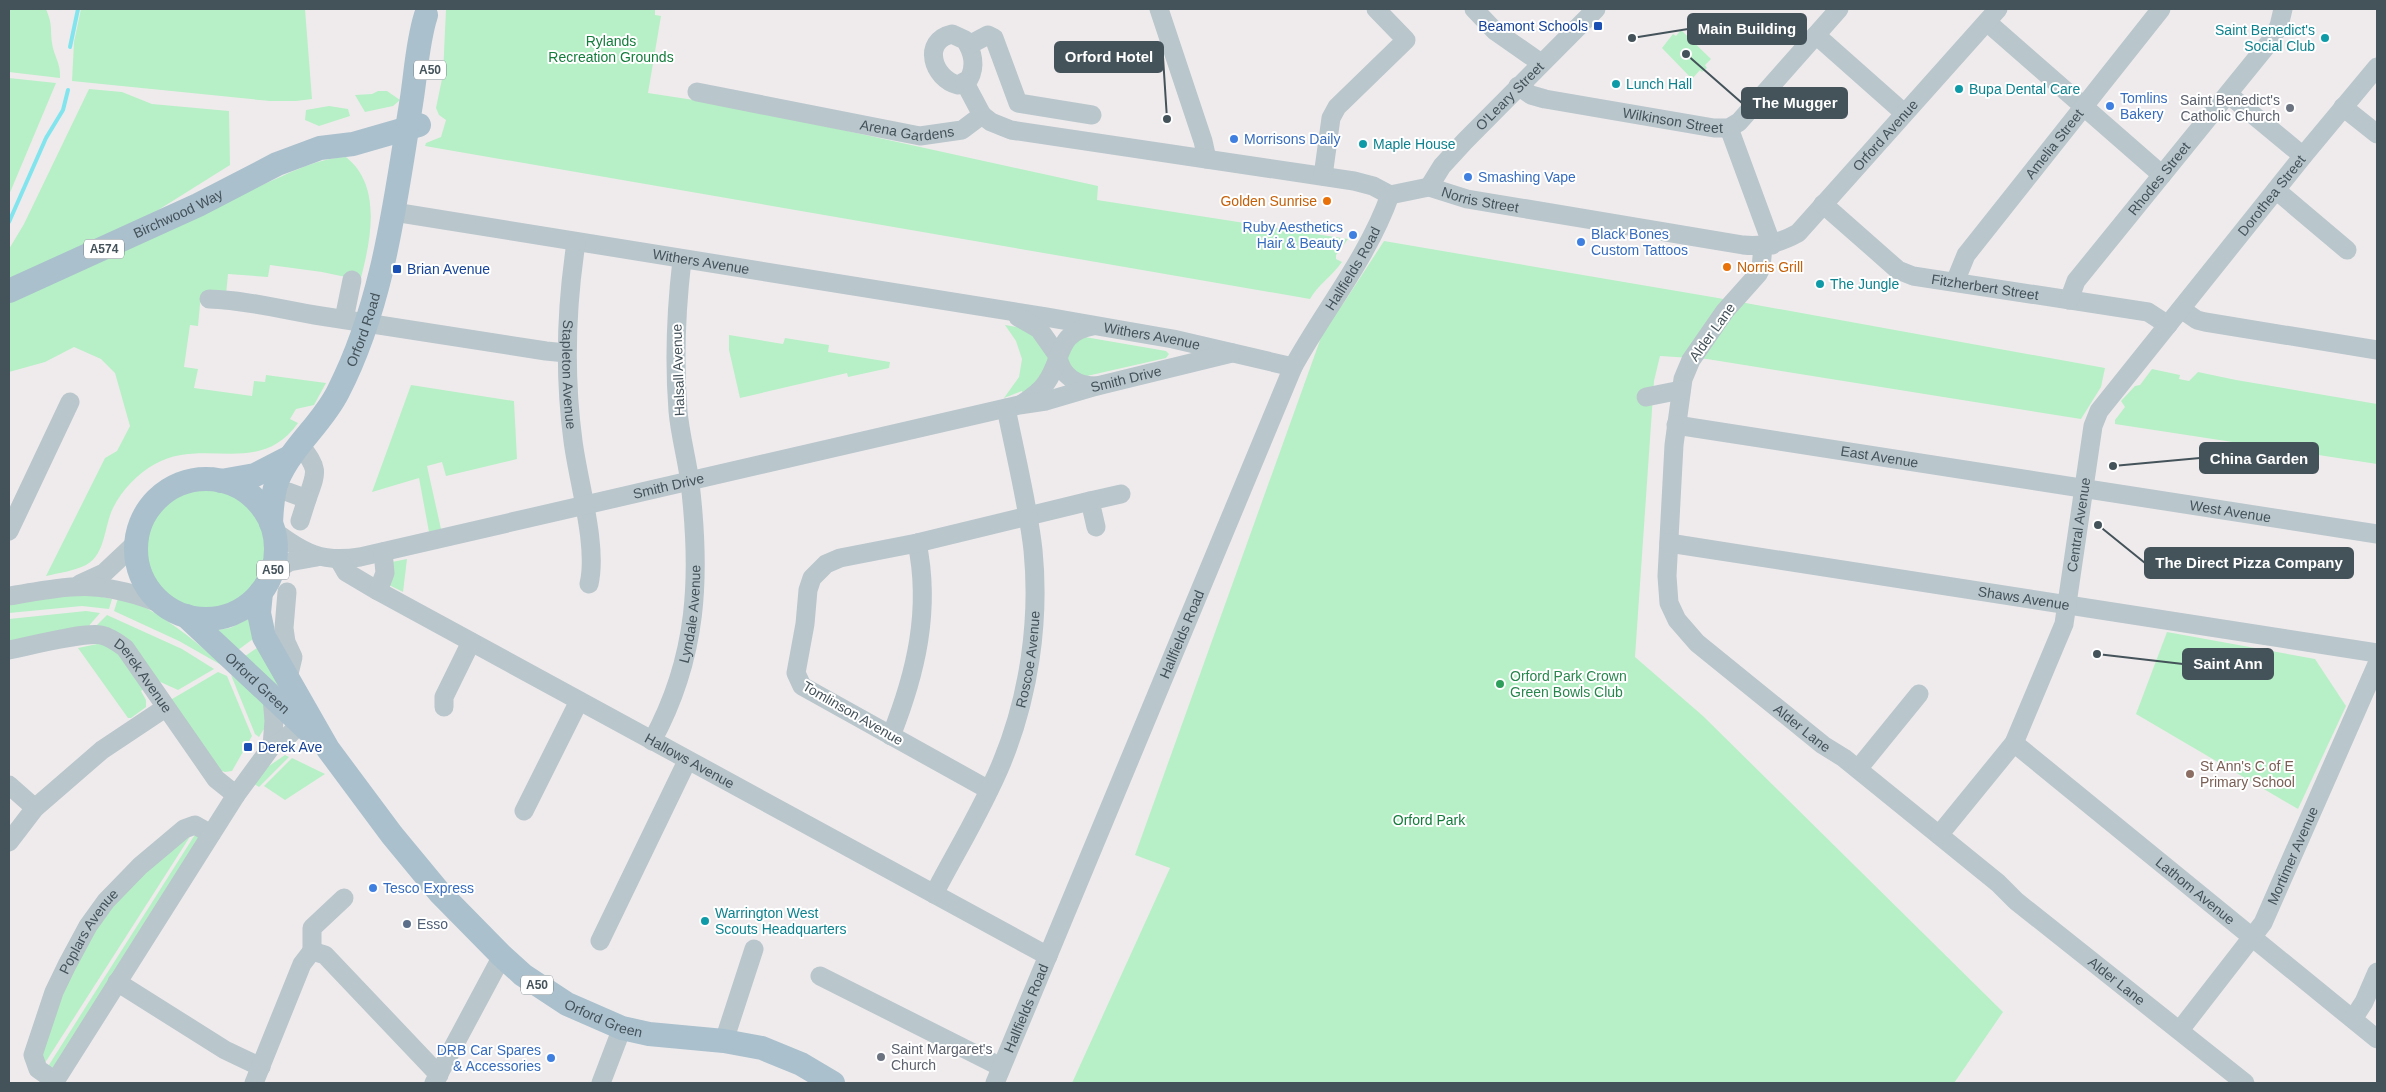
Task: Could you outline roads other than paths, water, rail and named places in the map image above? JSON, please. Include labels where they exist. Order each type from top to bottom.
[{"type":"main road","name":"Orford Road","points":[[272,526],[274,492],[278,479],[295,451],[316,427],[338,394],[368,321],[396,200],[407,181],[419,42],[426,12]]},
{"type":"main road","name":"Birchwood Way","points":[[320,148],[338,134],[386,120],[412,125]]},
{"type":"main road","name":"Birchwood Way","points":[[9,291],[198,205],[277,164],[320,148],[353,144],[412,125]]},
{"type":"main road","name":"Birchwood Way","points":[[353,144],[370,146],[380,153],[389,164],[396,200]]},
{"type":"main road","name":"Orford Road","points":[[221,481],[255,474],[295,451]]},
{"type":"main road","name":"A50","points":[[192,481],[221,481],[237,486],[263,508],[272,526],[276,559],[267,583],[249,604],[227,615],[202,619],[186,616],[164,605],[154,595],[143,577],[137,556],[137,542],[146,514],[165,493],[192,481]]},
{"type":"main road","name":"Orford Green","points":[[267,583],[259,603],[260,623],[264,636],[288,678],[301,714],[392,835],[440,893],[523,975],[559,999],[622,1028],[649,1034],[724,1041],[762,1048],[800,1064],[833,1083]]},
{"type":"main road","name":"Orford Green","points":[[186,616],[272,697],[301,714]]},
{"type":"street","points":[[1322,176],[1331,118],[1337,107],[1406,40],[1376,9]]},
{"type":"street","points":[[1474,9],[1495,31],[1541,63]]},
{"type":"street","name":"O'Leary Street","points":[[1429,187],[1442,166],[1518,86],[1596,9]]},
{"type":"street","name":"Wilkinson Street","points":[[1518,86],[1531,95],[1545,99],[1714,128],[1729,128],[1739,122],[1839,9]]},
{"type":"street","name":"Amelia Street","points":[[1955,282],[1966,255],[2161,9]]},
{"type":"street","name":"Rhodes Street","points":[[2069,300],[2076,281],[2275,34],[2283,9]]},
{"type":"street","points":[[1164,10],[1207,159]]},
{"type":"street","points":[[1993,15],[2084,107],[2162,175]]},
{"type":"street","name":"Orford Avenue","points":[[1767,245],[1798,233],[1993,15]]},
{"type":"street","points":[[952,34],[965,40],[968,45],[974,68],[965,83],[958,85],[940,75],[933,52],[939,39],[952,34]]},
{"type":"street","points":[[968,45],[988,35],[994,38],[1018,103],[1092,115]]},
{"type":"street","points":[[1816,35],[1904,113]]},
{"type":"street","name":"Dorothea Street","points":[[2168,325],[2377,67]]},
{"type":"street","points":[[965,83],[982,115],[991,122],[1011,130],[1322,176],[1373,186],[1390,195]]},
{"type":"street","name":"Arena Gardens","points":[[697,92],[920,136],[962,130],[982,115]]},
{"type":"street","points":[[2228,94],[2303,156]]},
{"type":"street","points":[[2343,107],[2377,134]]},
{"type":"street","points":[[1729,128],[1767,245]]},
{"type":"street","name":"Norris Street","points":[[1390,195],[1429,187],[1468,199],[1743,245],[1767,245]]},
{"type":"street","points":[[2276,190],[2347,250]]},
{"type":"street","name":"Hallfields Road","points":[[998,1075],[1293,367],[1327,308],[1368,246],[1390,195]]},
{"type":"street","name":"Withers Avenue","points":[[396,200],[576,242],[1093,326],[1173,340],[1293,367]]},
{"type":"street","name":"Fitzherbert Street","points":[[1823,204],[1898,270],[1913,276],[2148,312],[2168,325]]},
{"type":"street","name":"Stapleton Avenue","points":[[576,242],[566,353],[573,440],[592,560],[589,584]]},
{"type":"street","name":"Alder Lane","points":[[1767,245],[1758,274],[1725,311],[1691,360],[1680,390],[1676,425],[1667,587],[1669,603],[1682,627],[1718,661],[1823,745],[1858,769],[1998,883],[2023,908],[2245,1083]]},
{"type":"street","name":"Halsall Avenue","points":[[682,260],[676,313],[675,355],[678,414],[690,480]]},
{"type":"street","name":"Orford Road","points":[[344,319],[352,280]]},
{"type":"street","points":[[209,299],[232,300],[566,353]]},
{"type":"street","points":[[2181,309],[2201,321],[2377,350]]},
{"type":"street","name":"Withers Avenue","points":[[1008,313],[1039,329],[1058,356],[1062,369],[1070,378],[1084,385],[1098,386]]},
{"type":"street","name":"Central Avenue","points":[[1939,835],[2014,742],[2064,624],[2093,426],[2099,411],[2168,325]]},
{"type":"street","name":"Smith Drive","points":[[1013,406],[1034,396],[1046,384],[1063,343],[1072,334],[1093,326]]},
{"type":"street","points":[[1169,369],[1177,362],[1181,354],[1179,345],[1173,340]]},
{"type":"street","name":"Smith Drive","points":[[267,583],[289,562],[316,557],[339,560],[383,552],[1013,406],[1046,401],[1098,386],[1232,354]]},
{"type":"street","points":[[1646,397],[1680,390]]},
{"type":"street","points":[[9,531],[70,402]]},
{"type":"street","name":"Roscoe Avenue","points":[[934,894],[989,790],[1012,737],[1030,658],[1034,623],[1035,578],[1033,548],[1013,406]]},
{"type":"street","name":"East Avenue","points":[[1676,425],[2084,488]]},
{"type":"street","points":[[295,451],[313,462],[316,474],[300,521]]},
{"type":"street","name":"Lyndale Avenue","points":[[652,741],[675,690],[689,643],[694,614],[696,535],[690,480]]},
{"type":"street","name":"West Avenue","points":[[2084,488],[2377,534]]},
{"type":"street","points":[[288,492],[307,499]]},
{"type":"street","name":"Tomlinson Avenue","points":[[989,790],[802,686],[796,678],[796,667],[804,632],[808,590],[816,572],[826,564],[840,558],[917,543],[1121,494]]},
{"type":"street","points":[[1090,501],[1096,527]]},
{"type":"street","name":"Smith Drive","points":[[272,526],[291,544],[316,557]]},
{"type":"street","points":[[77,586],[104,573],[137,542]]},
{"type":"street","points":[[891,736],[914,663],[923,616],[923,570],[917,543]]},
{"type":"street","name":"Shaws Avenue","points":[[1669,543],[2377,653]]},
{"type":"street","points":[[378,591],[385,573],[383,552]]},
{"type":"street","name":"Hallows Avenue","points":[[339,560],[346,572],[378,591],[1048,956]]},
{"type":"street","points":[[9,596],[77,586],[116,588],[164,605]]},
{"type":"street","name":"Orford Green","points":[[287,592],[284,628],[286,642],[293,658],[288,678]]},
{"type":"street","name":"Derek Avenue","points":[[9,650],[92,635],[107,637],[125,648],[216,779],[236,795]]},
{"type":"street","points":[[444,706],[444,697],[471,642]]},
{"type":"street","name":"Mortimer Avenue","points":[[2180,1030],[2254,937],[2265,920],[2377,664]]},
{"type":"street","points":[[1858,769],[1919,694]]},
{"type":"street","points":[[272,697],[274,745],[313,744],[328,749]]},
{"type":"street","points":[[524,811],[579,701]]},
{"type":"street","points":[[9,842],[35,808],[102,750],[165,708]]},
{"type":"street","name":"Poplars Avenue","points":[[212,834],[195,825],[184,828],[128,877],[106,901],[88,926],[54,992],[33,1055],[38,1068],[54,1082],[212,834],[236,795],[274,745],[301,714]]},
{"type":"street","name":"Lathom Avenue","points":[[2014,742],[2377,1039]]},
{"type":"street","points":[[600,941],[687,760]]},
{"type":"street","points":[[9,784],[35,808]]},
{"type":"street","points":[[117,982],[225,1050],[258,1075],[302,964],[312,951],[312,928],[344,898]]},
{"type":"street","points":[[724,1041],[754,949]]},
{"type":"street","points":[[312,951],[325,955],[437,1079],[502,956]]},
{"type":"street","points":[[2353,1018],[2364,1002],[2377,972]]},
{"type":"street","points":[[820,976],[998,1075]]},
{"type":"street","points":[[601,1083],[622,1028]]},
{"type":"waterway","points":[[70,47],[78,9]]},
{"type":"waterway","points":[[9,222],[46,138],[63,110],[68,90]]},
{"type":"place","name":"Beamont Schools","points":[[1598,26]]},
{"type":"place","name":"Main Building","points":[[1632,38]]},
{"type":"place","name":"Saint Benedict's Social Club","points":[[2325,38]]},
{"type":"place","name":"The Mugger","points":[[1686,54]]},
{"type":"place","name":"Lunch Hall","points":[[1616,84]]},
{"type":"place","name":"Bupa Dental Care","points":[[1959,89]]},
{"type":"place","name":"Tomlins Bakery","points":[[2110,106]]},
{"type":"place","name":"Saint Benedict's Catholic Church","points":[[2290,108]]},
{"type":"place","name":"Orford Hotel","points":[[1167,119]]},
{"type":"place","name":"Morrisons Daily","points":[[1234,139]]},
{"type":"place","name":"Maple House","points":[[1363,144]]},
{"type":"place","name":"Smashing Vape","points":[[1468,177]]},
{"type":"place","name":"Golden Sunrise","points":[[1327,201]]},
{"type":"place","name":"Ruby Aesthetics Hair & Beauty","points":[[1353,235]]},
{"type":"place","name":"Black Bones Custom Tattoos","points":[[1581,242]]},
{"type":"place","name":"Norris Grill","points":[[1727,267]]},
{"type":"place","name":"Brian Avenue","points":[[397,269]]},
{"type":"place","name":"The Jungle","points":[[1820,284]]},
{"type":"place","name":"China Garden","points":[[2113,466]]},
{"type":"place","name":"The Direct Pizza Company","points":[[2098,525]]},
{"type":"place","name":"Saint Ann","points":[[2097,654]]},
{"type":"place","name":"Orford Park Crown Green Bowls Club","points":[[1500,684]]},
{"type":"place","name":"Derek Ave","points":[[248,747]]},
{"type":"place","name":"St Ann's C of E Primary School","points":[[2190,774]]},
{"type":"place","name":"Tesco Express","points":[[373,888]]},
{"type":"place","name":"Warrington West Scouts Headquarters","points":[[705,921]]},
{"type":"place","name":"Esso","points":[[407,924]]},
{"type":"place","name":"Saint Margaret's Church","points":[[881,1057]]},
{"type":"place","name":"DRB Car Spares & Accessories","points":[[551,1058]]},
{"type":"park label","name":"Rylands Recreation Grounds","points":[[611,49]]},
{"type":"park label","name":"Orford Park","points":[[1429,820]]}]
